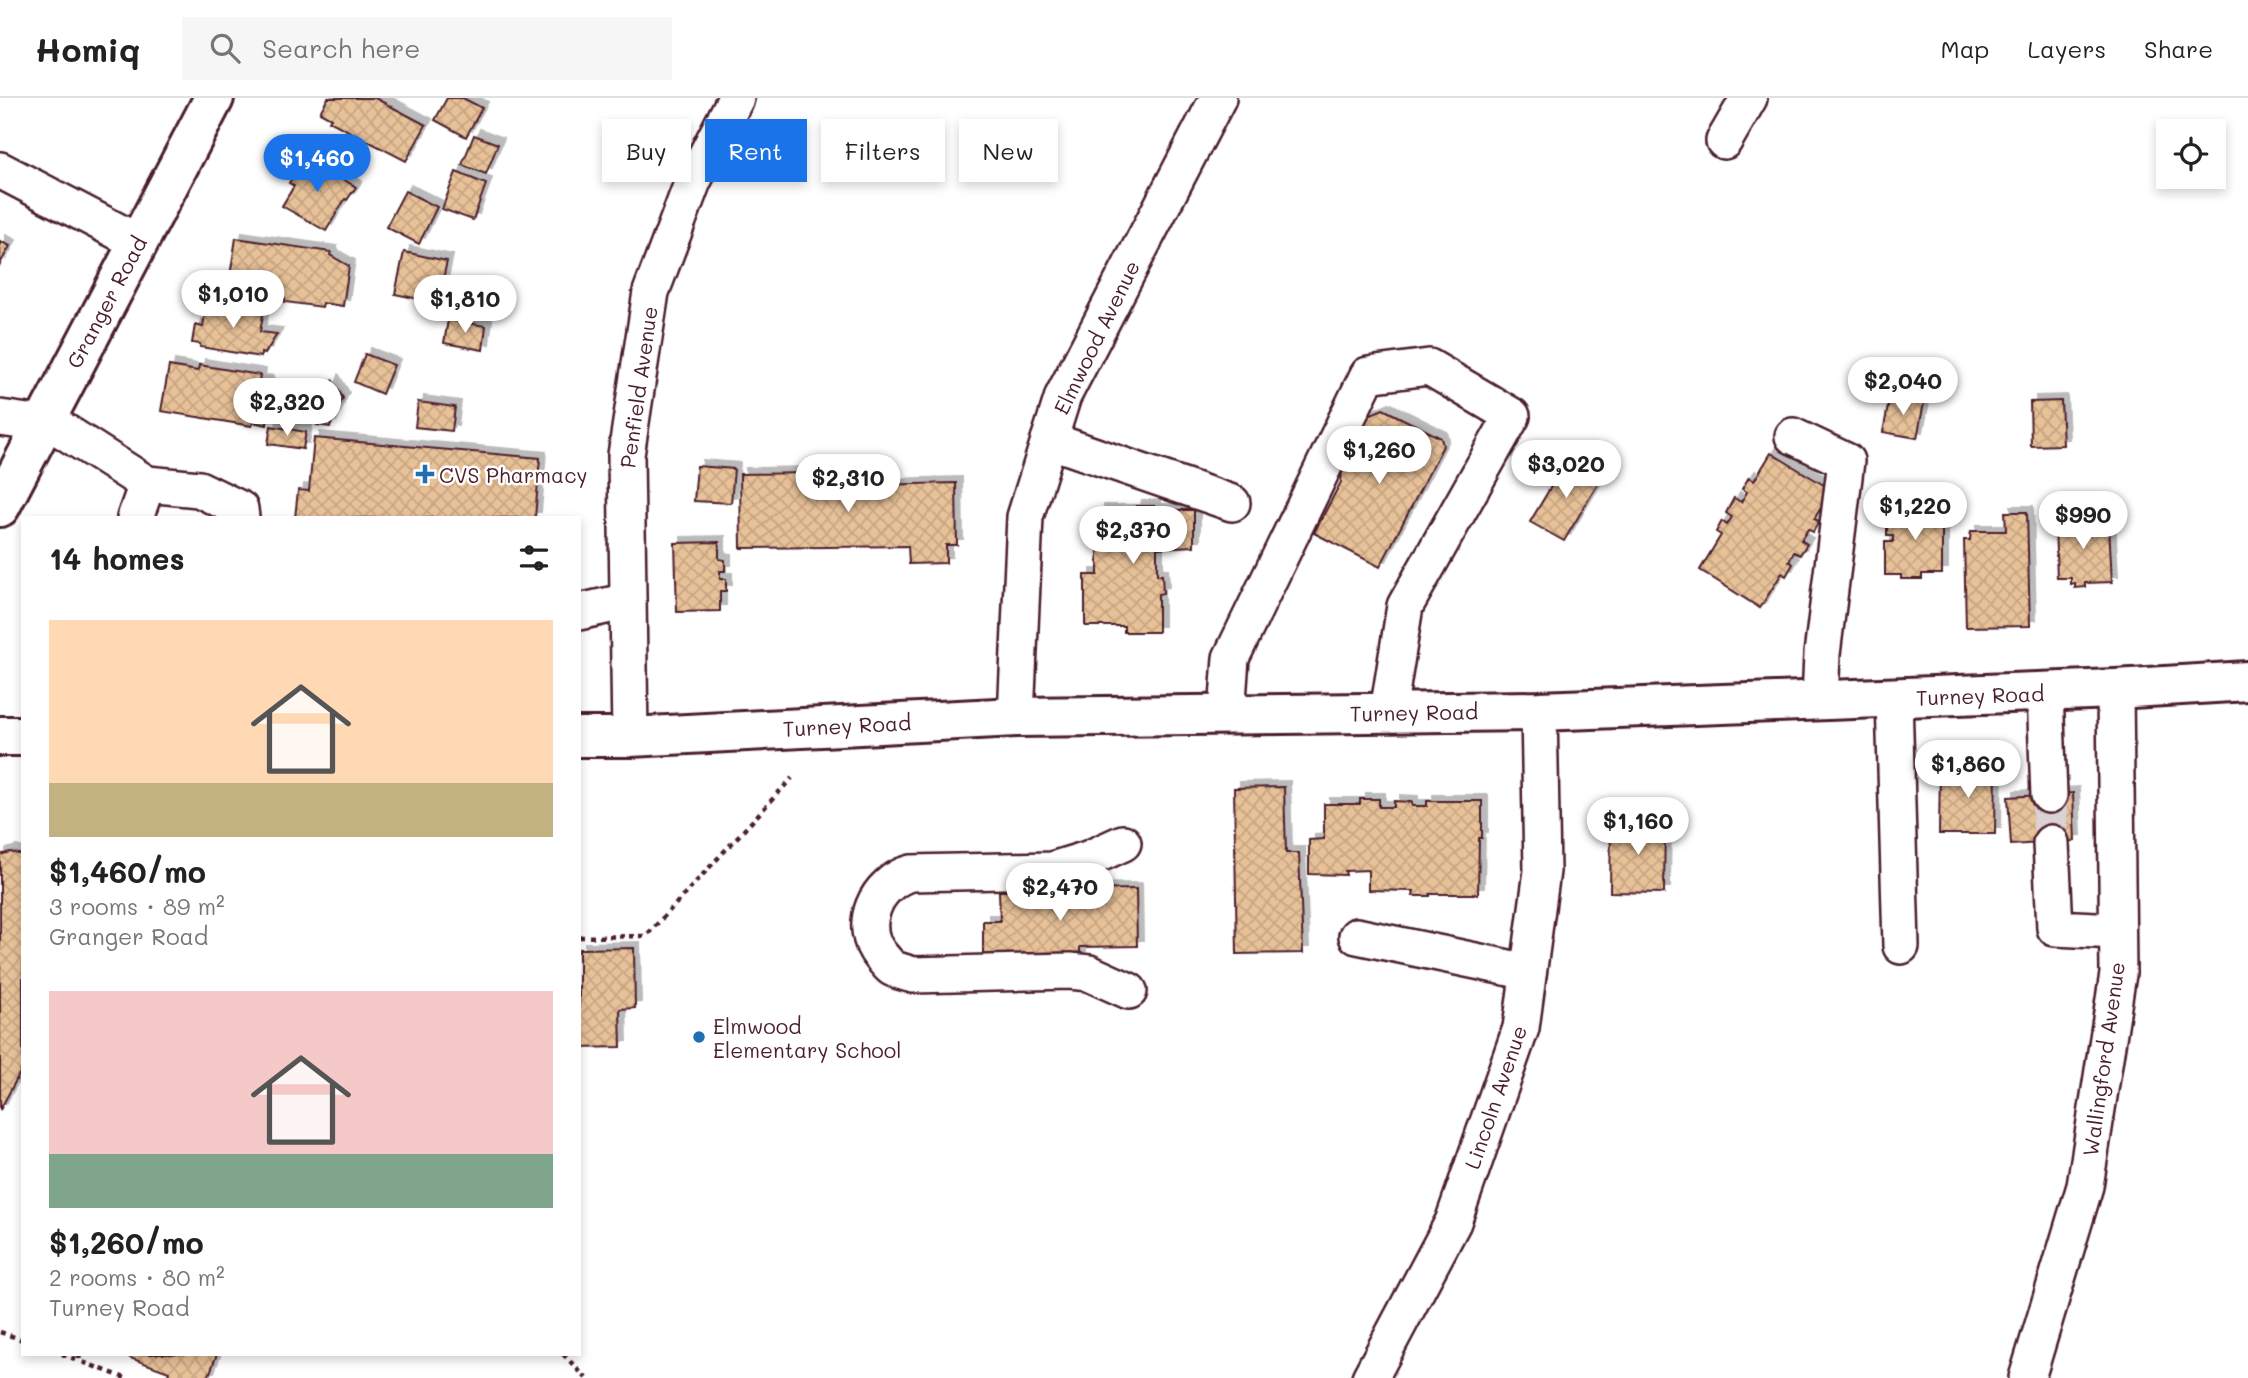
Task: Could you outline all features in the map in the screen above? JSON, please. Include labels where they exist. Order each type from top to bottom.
[{"type":"main road","name":"Granger Road","points":[[4,490],[44,421],[214,98]]},
{"type":"main road","name":"Turney Road","points":[[581,737],[630,737],[1016,717],[1539,711],[2045,692],[2248,681]]},
{"type":"main road","points":[[0,736],[21,736]]},
{"type":"street","name":"Penfield Avenue","points":[[630,737],[626,455],[651,292],[693,181],[736,98]]},
{"type":"street","name":"Elmwood Avenue","points":[[1016,717],[1025,517],[1063,396],[1218,98]]},
{"type":"street","points":[[1724,141],[1749,98]]},
{"type":"street","points":[[0,170],[138,242]]},
{"type":"street","points":[[1227,714],[1231,658],[1368,375],[1429,367],[1512,416],[1405,606],[1388,712]]},
{"type":"street","points":[[0,418],[44,421],[148,484],[199,489],[240,509],[241,516]]},
{"type":"street","points":[[1793,436],[1846,461],[1822,654],[1820,700]]},
{"type":"street","points":[[1049,440],[1232,503]]},
{"type":"street","points":[[136,516],[148,484]]},
{"type":"street","points":[[581,612],[628,601]]},
{"type":"street","name":"Wallingford Avenue","points":[[2027,1378],[2085,1186],[2118,974],[2115,689]]},
{"type":"street","points":[[2045,692],[2049,795]]},
{"type":"street","points":[[1894,698],[1900,946]]},
{"type":"street","name":"Lincoln Avenue","points":[[1370,1378],[1453,1222],[1521,1028],[1542,872],[1539,711]]},
{"type":"street","points":[[1123,843],[1088,859],[1052,870],[911,873],[900,876],[884,890],[872,910],[869,927],[877,951],[892,968],[913,975],[1070,971],[1089,973],[1129,991]]},
{"type":"street","points":[[2051,843],[2055,928],[2118,931]]},
{"type":"street","points":[[1357,936],[1528,972]]},
{"type":"path","points":[[581,937],[646,936],[792,778]]},
{"type":"path","points":[[0,1332],[21,1339]]},
{"type":"path","points":[[67,1356],[125,1378]]},
{"type":"path","points":[[79,1356],[79,1361]]},
{"type":"path","points":[[565,1356],[586,1378]]},
{"type":"building","points":[[328,98],[375,98],[426,125],[406,161],[329,121],[331,118],[320,112]]},
{"type":"building","points":[[447,98],[463,98],[482,108],[466,137],[435,120]]},
{"type":"building","points":[[474,135],[498,144],[486,174],[462,165]]},
{"type":"building","points":[[305,157],[356,187],[347,200],[345,199],[326,231],[282,206],[294,186],[289,183]]},
{"type":"building","points":[[456,172],[486,184],[473,220],[442,209]]},
{"type":"building","points":[[405,191],[437,207],[419,244],[386,227]]},
{"type":"building","points":[[236,238],[331,252],[330,255],[349,266],[343,306],[323,303],[322,307],[285,302],[285,298],[228,289]]},
{"type":"building","points":[[0,241],[10,246],[0,264]]},
{"type":"building","points":[[404,252],[447,261],[438,303],[395,294]]},
{"type":"building","points":[[207,300],[264,309],[260,332],[277,334],[265,354],[261,353],[261,357],[200,347],[200,344],[192,343],[195,325],[203,327]]},
{"type":"building","points":[[448,320],[486,326],[483,350],[444,343]]},
{"type":"building","points":[[365,354],[394,365],[382,394],[354,382]]},
{"type":"building","points":[[199,365],[260,375],[259,381],[268,382],[263,412],[268,413],[267,425],[253,422],[252,426],[161,411],[169,366],[198,371]]},
{"type":"building","points":[[333,381],[343,398],[330,427],[317,425]]},
{"type":"building","points":[[1890,396],[1924,403],[1917,438],[1883,432]]},
{"type":"building","points":[[2061,401],[2063,445],[2031,446],[2030,402]]},
{"type":"building","points":[[418,402],[455,407],[452,431],[415,427]]},
{"type":"building","points":[[1383,409],[1441,438],[1443,446],[1380,567],[1314,533],[1341,482],[1342,469],[1369,415]]},
{"type":"building","points":[[271,426],[306,432],[303,449],[268,444]]},
{"type":"building","name":"CVS Pharmacy","points":[[314,438],[540,458],[535,516],[295,516],[298,490],[309,491]]},
{"type":"building","points":[[1771,453],[1832,490],[1814,519],[1819,521],[1813,532],[1808,529],[1801,540],[1807,544],[1800,555],[1794,552],[1789,561],[1793,564],[1786,576],[1782,573],[1760,608],[1700,570],[1721,535],[1716,532],[1722,521],[1727,525],[1732,517],[1726,513],[1734,498],[1741,502],[1747,492],[1742,489],[1749,477],[1754,481]]},
{"type":"building","points":[[1568,458],[1602,477],[1564,541],[1530,522]]},
{"type":"building","points":[[697,466],[734,469],[731,503],[694,501]]},
{"type":"building","points":[[872,472],[872,485],[956,483],[957,545],[946,545],[946,563],[909,564],[908,546],[741,548],[740,474]]},
{"type":"building","points":[[1893,505],[1942,505],[1942,574],[1922,574],[1922,579],[1901,579],[1901,575],[1885,575],[1885,542],[1893,542],[1893,536],[1887,536],[1887,526],[1893,526]]},
{"type":"building","points":[[1136,506],[1154,506],[1154,510],[1194,510],[1194,546],[1157,548],[1157,575],[1162,575],[1163,593],[1158,594],[1158,632],[1124,632],[1124,626],[1085,626],[1085,575],[1098,575],[1098,511],[1135,511]]},
{"type":"building","points":[[2005,512],[2027,512],[2030,626],[1966,627],[1964,540],[1970,540],[1971,531],[2006,531]]},
{"type":"building","points":[[2089,512],[2090,526],[2109,525],[2112,582],[2085,583],[2085,587],[2075,588],[2075,583],[2071,584],[2071,578],[2057,578],[2055,527],[2067,527],[2066,515]]},
{"type":"building","points":[[719,542],[719,559],[725,560],[725,571],[720,571],[720,579],[726,579],[726,591],[720,591],[720,611],[677,612],[675,543]]},
{"type":"building","points":[[1940,767],[1996,767],[1995,834],[1939,834]]},
{"type":"building","points":[[1284,787],[1286,853],[1299,853],[1303,953],[1237,954],[1234,788]]},
{"type":"building","points":[[2073,793],[2075,841],[2011,845],[2008,797]]},
{"type":"building","points":[[1360,799],[1379,799],[1379,807],[1394,807],[1394,801],[1412,802],[1412,806],[1427,806],[1427,801],[1482,801],[1478,894],[1413,896],[1414,891],[1368,890],[1368,870],[1345,871],[1346,875],[1309,874],[1309,840],[1324,839],[1324,804],[1360,804]]},
{"type":"building","points":[[1611,821],[1665,821],[1664,893],[1610,892]]},
{"type":"building","points":[[10,852],[21,855],[21,1071],[0,1110],[0,855]]},
{"type":"building","points":[[1136,889],[1137,946],[1080,947],[1080,957],[983,959],[983,921],[1000,921],[999,891]]},
{"type":"building","points":[[634,948],[635,1008],[620,1009],[621,1047],[581,1048],[581,949]]},
{"type":"building","points":[[216,1356],[208,1378],[167,1378],[169,1372],[130,1358]]},
{"type":"tunnel","points":[[2049,795],[2051,843]]},
{"type":"place","name":"CVS Pharmacy","points":[[425,474]]},
{"type":"place","name":"Elmwood Elementary School","points":[[699,1037]]}]
